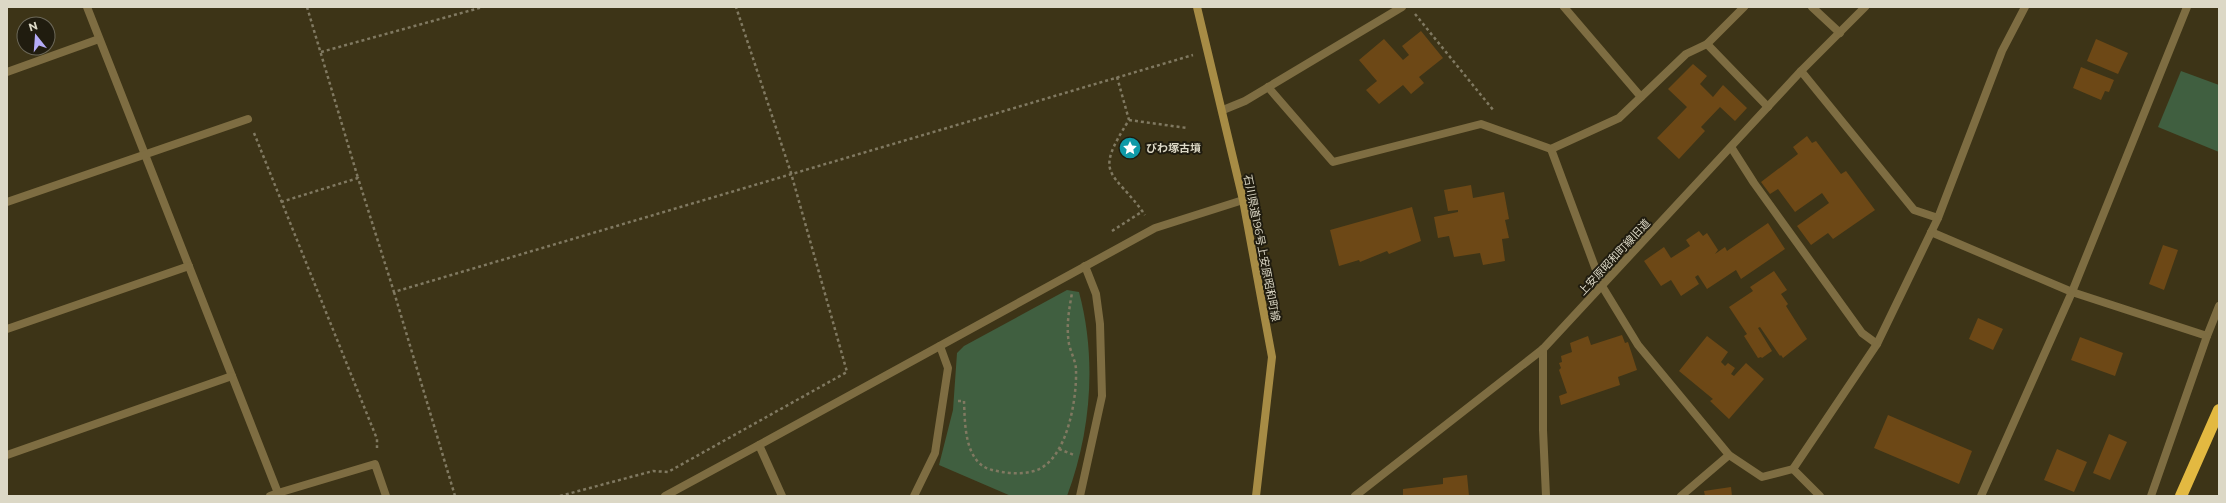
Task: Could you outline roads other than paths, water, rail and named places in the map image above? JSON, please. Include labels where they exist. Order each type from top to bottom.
[{"type":"highway","points":[[2181,496],[2219,410]]},
{"type":"main road","name":"石川県道196号上安原昭和町線","points":[[1197,7],[1223,110],[1243,200],[1272,357],[1256,496]]},
{"type":"street","points":[[87,7],[278,493]]},
{"type":"street","points":[[1223,110],[1245,101],[1402,7]]},
{"type":"street","points":[[1564,7],[1641,97]]},
{"type":"street","points":[[1268,87],[1333,162],[1481,124],[1551,150],[1619,118],[1686,54],[1707,44],[1744,7]]},
{"type":"street","points":[[1812,7],[1840,32]]},
{"type":"street","name":"上安原昭和町線旧道","points":[[1355,496],[1544,349],[1801,71],[1866,7]]},
{"type":"street","points":[[1551,150],[1602,286],[1638,345],[1729,455],[1762,478],[1793,469],[1877,344],[1932,232],[2002,51],[2026,7]]},
{"type":"street","points":[[1981,496],[2072,292],[2187,7]]},
{"type":"street","points":[[7,72],[99,39]]},
{"type":"street","points":[[1707,44],[1768,107]]},
{"type":"street","points":[[1801,71],[1914,210],[1938,218]]},
{"type":"street","points":[[7,202],[248,119]]},
{"type":"street","points":[[1731,147],[1754,183],[1862,332],[1877,344]]},
{"type":"street","points":[[666,496],[1155,228],[1243,200]]},
{"type":"street","points":[[1932,232],[2072,292],[2207,336]]},
{"type":"street","points":[[7,329],[189,266]]},
{"type":"street","points":[[1080,496],[1102,396],[1100,324],[1096,294],[1085,266]]},
{"type":"street","points":[[2151,496],[2219,306]]},
{"type":"street","points":[[914,496],[935,453],[941,399],[948,368],[940,346]]},
{"type":"street","points":[[1544,349],[1543,430],[1546,496]]},
{"type":"street","points":[[7,455],[232,376]]},
{"type":"street","points":[[759,445],[782,496]]},
{"type":"street","points":[[1681,496],[1729,455]]},
{"type":"street","points":[[270,496],[375,464],[386,496]]},
{"type":"street","points":[[1793,469],[1820,496]]},
{"type":"place","name":"びわ塚古墳","points":[[1130,148]]}]
